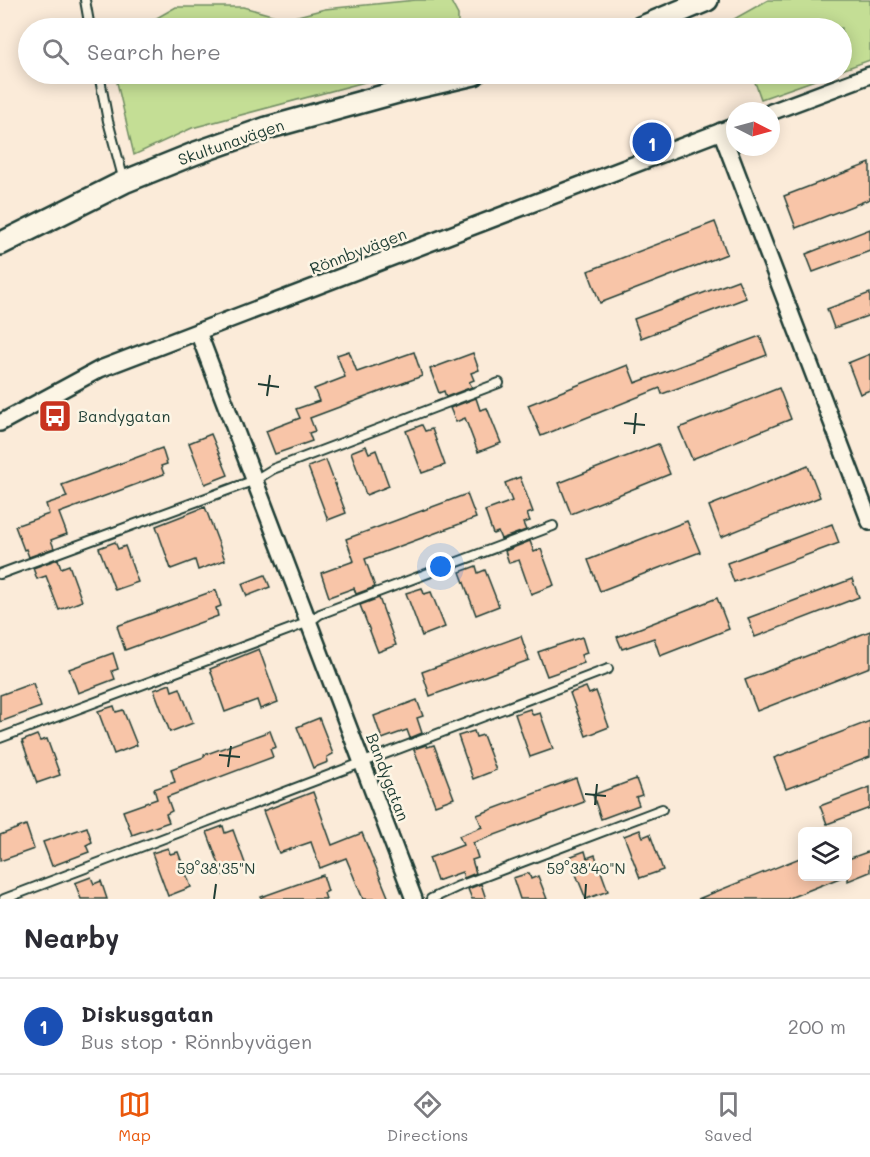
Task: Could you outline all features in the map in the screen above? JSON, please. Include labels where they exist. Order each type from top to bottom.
[{"type":"main road","points":[[664,18],[707,0]]},
{"type":"main road","name":"Skultunavägen","points":[[0,244],[124,182],[196,153],[267,128],[431,84]]},
{"type":"street","points":[[852,82],[870,75]]},
{"type":"street","points":[[780,109],[846,84]]},
{"type":"street","name":"Rönnbyvägen","points":[[0,423],[100,369],[726,129]]},
{"type":"street","points":[[738,156],[870,522]]},
{"type":"street","name":"Bandygatan","points":[[198,332],[414,899]]},
{"type":"lane","points":[[85,0],[88,18]]},
{"type":"lane","points":[[101,84],[124,182]]},
{"type":"lane","points":[[0,574],[255,480],[273,469],[499,383]]},
{"type":"lane","points":[[0,738],[309,622],[320,614],[554,526]]},
{"type":"lane","points":[[4,899],[608,669]]},
{"type":"lane","points":[[431,899],[459,886],[662,809]]},
{"type":"green space","points":[[416,0],[450,0],[458,18],[290,18],[325,9]]},
{"type":"green space","points":[[768,0],[870,0],[870,60],[852,66],[852,18],[736,18]]},
{"type":"green space","points":[[176,7],[243,7],[282,18],[157,18]]},
{"type":"green space","points":[[117,84],[357,84],[192,128],[134,155]]},
{"type":"green space","points":[[756,84],[804,84],[761,99]]},
{"type":"building","points":[[870,163],[870,199],[796,228],[784,196]]},
{"type":"building","points":[[715,222],[727,254],[600,303],[588,271]]},
{"type":"building","points":[[870,229],[870,251],[813,272],[806,254]]},
{"type":"building","points":[[738,280],[746,298],[641,338],[634,319]]},
{"type":"building","points":[[870,293],[870,315],[834,328],[827,309]]},
{"type":"building","points":[[760,336],[767,355],[662,394],[660,388],[541,436],[528,405],[628,365],[635,383]]},
{"type":"building","points":[[349,351],[357,372],[414,352],[422,376],[310,418],[315,431],[309,433],[312,441],[275,454],[266,431],[300,418],[296,409],[319,401],[314,389],[345,377],[337,355]]},
{"type":"building","points":[[473,353],[479,370],[471,373],[474,380],[469,382],[472,387],[446,397],[444,391],[439,393],[430,369]]},
{"type":"building","points":[[870,354],[870,390],[860,394],[848,363]]},
{"type":"building","points":[[779,388],[791,419],[692,459],[679,428]]},
{"type":"building","points":[[476,398],[480,410],[487,408],[501,443],[478,452],[465,418],[456,422],[450,408]]},
{"type":"building","points":[[422,425],[425,431],[432,429],[445,465],[422,473],[406,431]]},
{"type":"building","points":[[211,434],[228,475],[205,484],[189,443]]},
{"type":"building","points":[[658,444],[670,474],[571,514],[559,483]]},
{"type":"building","points":[[366,446],[369,453],[376,450],[389,486],[366,495],[351,452]]},
{"type":"building","points":[[162,448],[167,464],[161,466],[164,474],[59,513],[67,534],[51,540],[54,548],[29,557],[15,526],[49,514],[46,504],[67,497],[62,485]]},
{"type":"building","points":[[326,460],[346,513],[328,520],[308,467]]},
{"type":"building","points":[[808,466],[820,497],[721,537],[709,506]]},
{"type":"building","points":[[520,477],[533,512],[527,514],[530,521],[523,523],[526,530],[501,539],[498,532],[493,534],[485,511],[512,501],[505,483]]},
{"type":"building","points":[[467,494],[476,518],[365,559],[375,587],[356,594],[354,588],[329,597],[321,573],[354,561],[346,539]]},
{"type":"building","points":[[205,507],[225,560],[198,570],[195,560],[171,569],[156,526]]},
{"type":"building","points":[[687,521],[700,552],[600,591],[588,560]]},
{"type":"building","points":[[832,524],[839,543],[734,582],[727,563]]},
{"type":"building","points":[[530,541],[534,552],[541,549],[554,585],[531,594],[519,560],[509,563],[505,551]]},
{"type":"building","points":[[115,542],[118,549],[125,546],[138,582],[115,590],[99,548]]},
{"type":"building","points":[[58,559],[61,568],[69,565],[82,601],[59,610],[46,576],[37,579],[33,568]]},
{"type":"building","points":[[476,566],[478,573],[485,570],[499,606],[476,615],[460,572]]},
{"type":"building","points":[[265,575],[270,587],[247,596],[242,584]]},
{"type":"building","points":[[852,579],[859,597],[755,637],[748,618]]},
{"type":"building","points":[[422,588],[424,594],[431,592],[445,627],[422,636],[406,593]]},
{"type":"building","points":[[216,590],[221,606],[216,608],[218,616],[125,650],[117,626]]},
{"type":"building","points":[[379,598],[396,645],[378,652],[360,605]]},
{"type":"building","points":[[717,598],[729,629],[660,656],[654,638],[622,649],[617,637]]},
{"type":"building","points":[[870,631],[870,667],[757,711],[745,680]]},
{"type":"building","points":[[521,636],[529,660],[430,696],[422,672]]},
{"type":"building","points":[[582,637],[587,653],[581,655],[584,663],[547,676],[538,652]]},
{"type":"building","points":[[259,649],[278,702],[260,709],[257,700],[225,712],[210,669]]},
{"type":"building","points":[[113,653],[118,669],[112,671],[115,679],[78,693],[69,669]]},
{"type":"building","points":[[33,683],[41,707],[0,722],[0,695]]},
{"type":"building","points":[[170,684],[172,691],[180,688],[193,723],[170,732],[154,690]]},
{"type":"building","points":[[586,687],[589,694],[596,691],[609,727],[586,736],[570,693]]},
{"type":"building","points":[[417,700],[423,716],[417,718],[422,733],[410,738],[407,730],[382,739],[374,716]]},
{"type":"building","points":[[114,706],[116,712],[123,710],[137,745],[114,754],[98,711]]},
{"type":"building","points":[[530,709],[533,715],[540,713],[553,749],[530,757],[515,714]]},
{"type":"building","points":[[319,718],[333,754],[327,757],[328,762],[313,768],[297,727]]},
{"type":"building","points":[[870,721],[870,757],[786,789],[774,758]]},
{"type":"building","points":[[270,731],[276,747],[270,749],[273,757],[167,797],[172,811],[166,814],[169,822],[132,835],[123,811],[157,799],[154,789],[175,782],[171,769]]},
{"type":"building","points":[[474,731],[476,737],[483,735],[496,770],[473,779],[458,736]]},
{"type":"building","points":[[37,735],[40,741],[47,739],[60,775],[37,783],[22,741]]},
{"type":"building","points":[[426,745],[427,747],[434,745],[454,798],[435,805],[414,749]]},
{"type":"building","points":[[576,778],[584,802],[473,843],[478,858],[472,860],[476,873],[464,878],[462,872],[437,881],[429,858],[463,845],[459,836],[482,827],[477,815]]},
{"type":"building","points":[[636,779],[642,795],[636,797],[639,805],[601,819],[593,795]]},
{"type":"building","points":[[870,787],[870,808],[827,824],[820,806]]},
{"type":"building","points":[[313,792],[332,845],[362,833],[389,899],[363,899],[346,858],[320,868],[311,842],[279,853],[263,811]]},
{"type":"building","points":[[26,825],[34,849],[0,861],[0,835]]},
{"type":"building","points":[[223,826],[225,833],[233,830],[246,866],[223,875],[207,832]]},
{"type":"building","points":[[87,827],[92,842],[86,845],[89,852],[52,866],[43,842]]},
{"type":"building","points":[[640,830],[643,837],[650,834],[663,870],[640,878],[624,836]]},
{"type":"building","points":[[168,848],[170,854],[178,852],[191,887],[168,896],[152,853]]},
{"type":"building","points":[[585,851],[587,858],[595,855],[608,891],[586,899],[569,857]]},
{"type":"building","points":[[870,851],[870,872],[852,879],[852,858]]},
{"type":"building","points":[[798,859],[798,881],[832,881],[787,899],[698,899]]},
{"type":"building","points":[[529,873],[531,879],[538,876],[547,899],[520,899],[513,878]]},
{"type":"building","points":[[323,875],[328,891],[324,893],[326,899],[261,899],[261,897]]},
{"type":"building","points":[[91,877],[94,884],[101,881],[107,899],[81,899],[75,883]]},
{"type":"building","points":[[481,884],[486,899],[472,899],[468,889]]},
{"type":"place","name":"Diskusgatan","points":[[652,142]]},
{"type":"place","name":"Bandygatan","points":[[55,416]]}]
